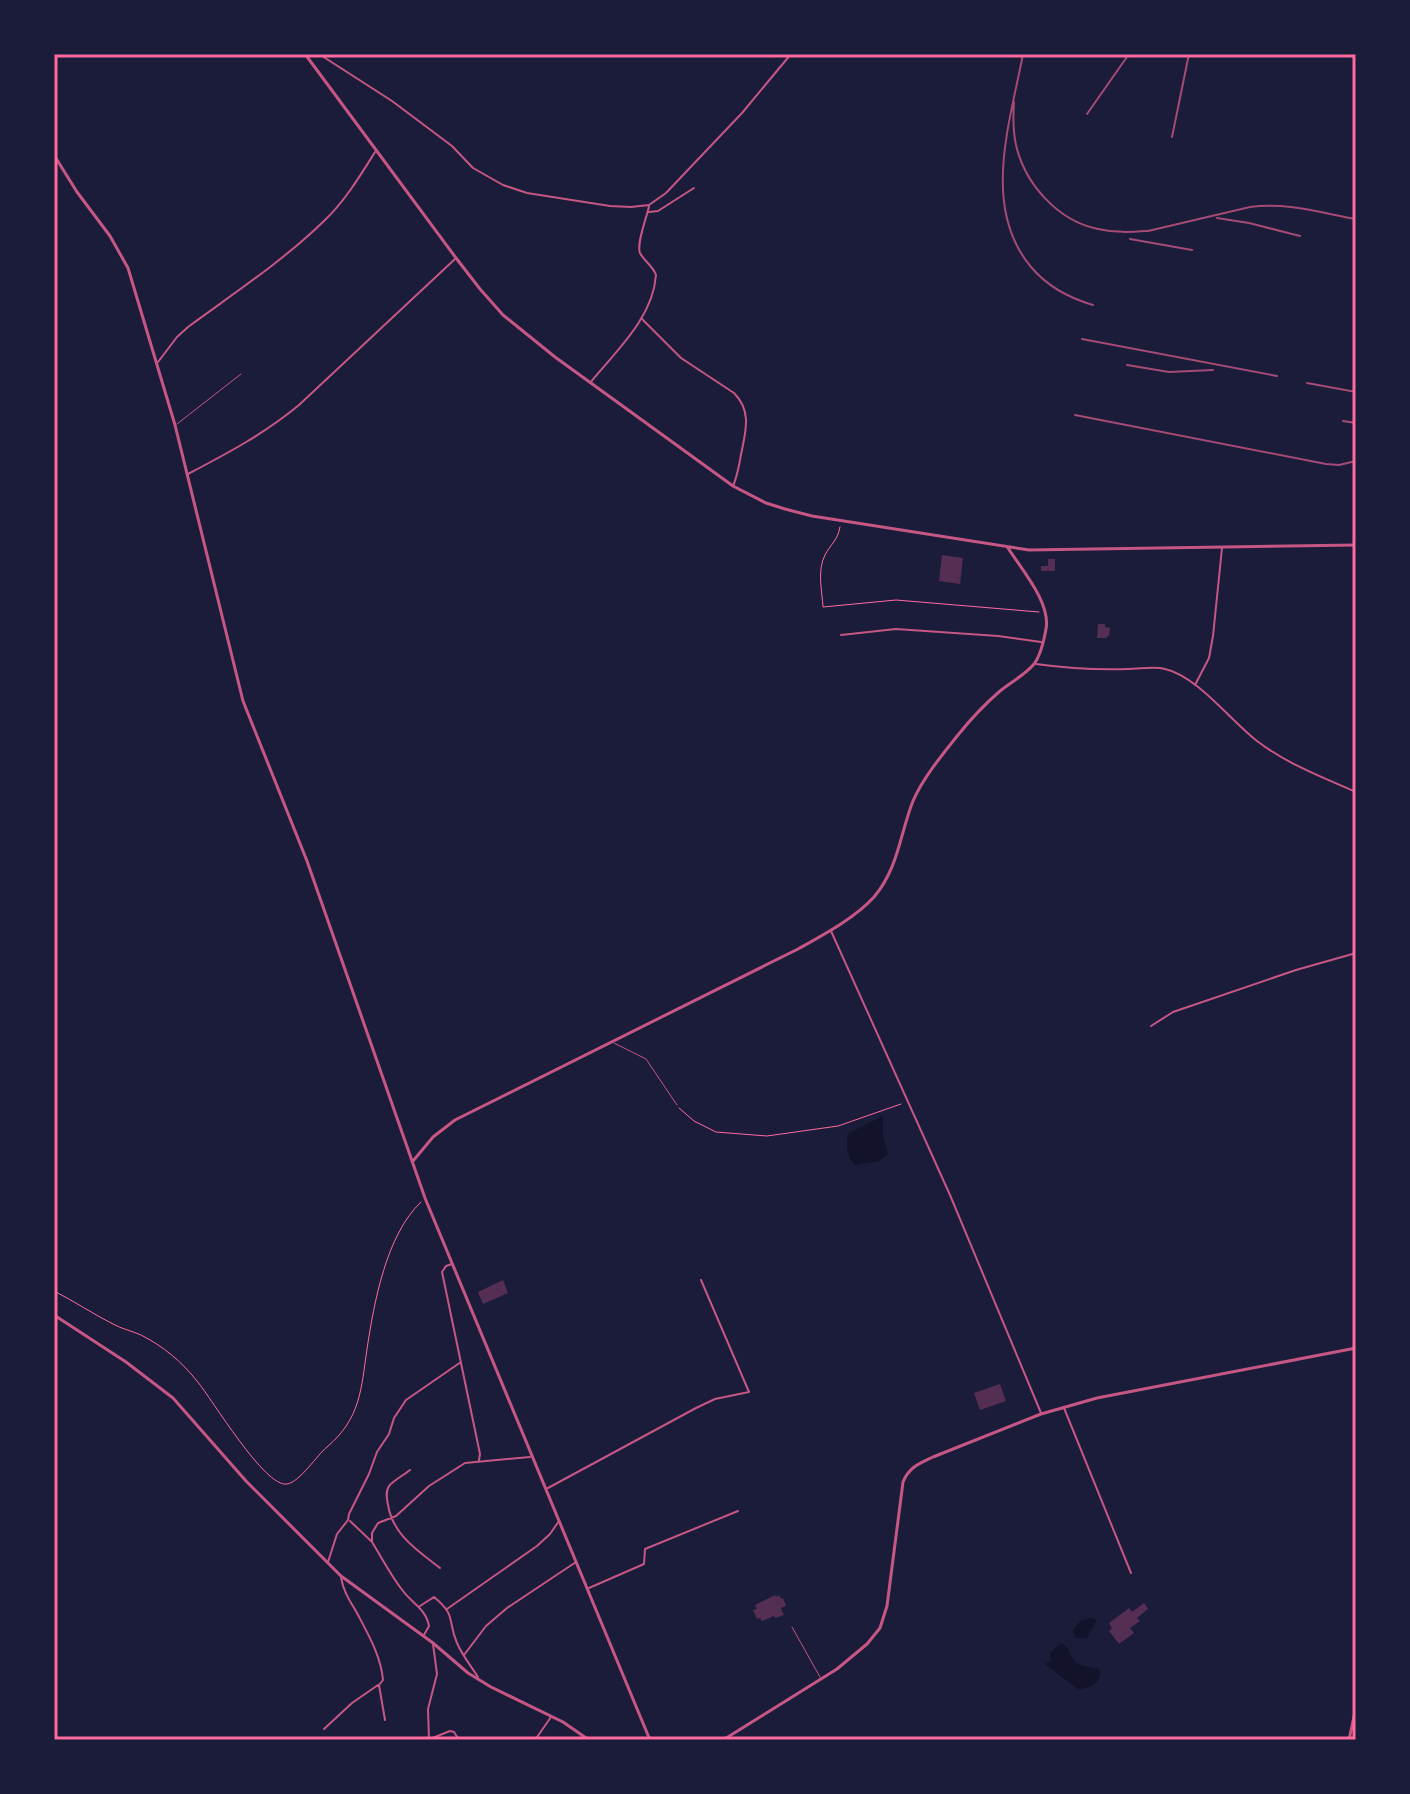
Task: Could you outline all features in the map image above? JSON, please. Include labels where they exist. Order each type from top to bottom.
[{"type":"street","points":[[305,54],[456,258],[512,323],[733,486],[766,503],[841,521],[1007,547],[1051,550],[1356,545]]},
{"type":"street","points":[[319,54],[392,101],[452,146],[473,168],[503,185],[527,193],[610,206],[649,205],[666,193],[742,113],[791,54]]},
{"type":"street","points":[[156,364],[188,327],[324,222],[357,182],[376,151]]},
{"type":"street","points":[[54,155],[110,236],[128,268],[175,425],[243,701],[307,861],[425,1198],[650,1740]]},
{"type":"street","points":[[648,212],[658,211],[694,188]]},
{"type":"street","points":[[590,383],[642,319],[650,303],[655,270],[639,249],[649,205]]},
{"type":"street","points":[[188,474],[251,441],[282,420],[456,258]]},
{"type":"street","points":[[642,319],[681,358],[741,399],[747,428],[733,486]]},
{"type":"street","points":[[1195,685],[1207,664],[1211,647],[1222,546]]},
{"type":"street","points":[[413,1161],[433,1137],[455,1120],[798,949],[831,930],[867,903],[885,882],[894,864],[920,789],[959,733],[998,693],[1034,663],[1043,642],[1046,612],[1007,547]]},
{"type":"street","points":[[841,635],[896,629],[1043,642]]},
{"type":"street","points":[[1034,663],[1111,669],[1161,668],[1178,674],[1195,685],[1270,751],[1356,792]]},
{"type":"street","points":[[831,930],[979,1262],[1041,1414]]},
{"type":"street","points":[[1151,1026],[1173,1012],[1356,953]]},
{"type":"street","points":[[453,1263],[442,1272],[479,1461]]},
{"type":"street","points":[[547,1488],[696,1408],[715,1399],[749,1392],[701,1280]]},
{"type":"street","points":[[54,1315],[132,1366],[173,1398],[246,1481],[341,1576],[433,1643],[468,1673],[552,1716],[589,1740]]},
{"type":"street","points":[[723,1740],[854,1657],[874,1636],[884,1620],[902,1489],[906,1474],[917,1465],[1063,1407],[1356,1348]]},
{"type":"street","points":[[327,1564],[338,1531],[348,1520],[377,1452],[404,1402],[461,1362]]},
{"type":"street","points":[[1063,1407],[1131,1573]]},
{"type":"street","points":[[372,1542],[376,1525],[399,1514],[429,1486],[465,1463],[533,1456]]},
{"type":"street","points":[[410,1470],[387,1491],[391,1518],[414,1548],[440,1568]]},
{"type":"street","points":[[588,1588],[644,1564],[645,1549],[738,1511]]},
{"type":"street","points":[[348,1520],[372,1542],[403,1591],[419,1607],[429,1624],[423,1636]]},
{"type":"street","points":[[447,1609],[537,1546],[560,1520]]},
{"type":"street","points":[[464,1655],[486,1626],[507,1608],[577,1562]]},
{"type":"street","points":[[324,1729],[383,1680],[369,1636],[345,1592],[341,1576]]},
{"type":"street","points":[[419,1607],[434,1597],[447,1609],[456,1642],[481,1681]]},
{"type":"street","points":[[433,1643],[437,1674],[428,1709],[429,1740],[450,1731],[459,1740]]},
{"type":"street","points":[[379,1685],[385,1720]]},
{"type":"street","points":[[1349,1740],[1356,1707]]},
{"type":"street","points":[[535,1740],[552,1716]]},
{"type":"lane","points":[[175,425],[241,374]]},
{"type":"lane","points":[[611,1042],[646,1059],[677,1105]]},
{"type":"lane","points":[[792,1627],[822,1679]]},
{"type":"path","points":[[841,521],[837,538],[825,554],[821,567],[823,607],[907,600],[1046,612]]},
{"type":"path","points":[[677,1105],[694,1121],[716,1132],[767,1136],[838,1126],[908,1102]]},
{"type":"path","points":[[54,1291],[165,1348],[196,1379],[245,1450],[278,1483],[288,1484],[346,1428],[361,1390],[371,1324],[391,1247],[406,1218],[425,1198]]},
{"type":"shaded area","points":[[883,1116],[883,1136],[888,1154],[879,1161],[855,1165],[848,1150],[849,1133]]},
{"type":"shaded area","points":[[1093,1618],[1096,1621],[1087,1638],[1076,1638],[1073,1631],[1077,1625]]},
{"type":"shaded area","points":[[1061,1643],[1078,1664],[1099,1669],[1099,1678],[1094,1684],[1078,1689],[1045,1664],[1051,1661],[1050,1653]]},
{"type":"building","points":[[942,555],[963,558],[960,584],[939,581]]},
{"type":"building","points":[[1048,559],[1055,559],[1055,571],[1041,571],[1041,566],[1048,566]]},
{"type":"building","points":[[1098,624],[1110,628],[1107,638],[1097,638]]},
{"type":"building","points":[[503,1280],[508,1293],[483,1304],[478,1292]]},
{"type":"building","points":[[1000,1384],[1006,1401],[980,1410],[974,1393]]},
{"type":"building","points":[[775,1595],[783,1598],[786,1606],[781,1608],[784,1615],[762,1621],[757,1619],[753,1610],[757,1609],[755,1605]]},
{"type":"building","points":[[1144,1603],[1148,1609],[1137,1618],[1140,1621],[1130,1628],[1134,1633],[1119,1644],[1109,1631],[1112,1628],[1109,1623],[1129,1608],[1132,1612]]},
{"type":"railway","points":[[1023,54],[1003,164],[1007,218],[1016,243],[1037,274],[1075,299],[1093,305]]},
{"type":"railway","points":[[1087,114],[1129,54]]},
{"type":"railway","points":[[1172,137],[1189,54]]},
{"type":"railway","points":[[1014,102],[1015,140],[1027,173],[1045,199],[1083,225],[1111,231],[1148,231],[1263,206],[1303,209],[1356,219]]},
{"type":"railway","points":[[1217,218],[1300,236]]},
{"type":"railway","points":[[1130,239],[1192,250]]},
{"type":"railway","points":[[1082,339],[1277,376]]},
{"type":"railway","points":[[1127,365],[1169,372],[1213,370]]},
{"type":"railway","points":[[1307,383],[1356,392]]},
{"type":"railway","points":[[1075,415],[1326,464],[1356,461]]},
{"type":"railway","points":[[1343,421],[1356,423]]}]
